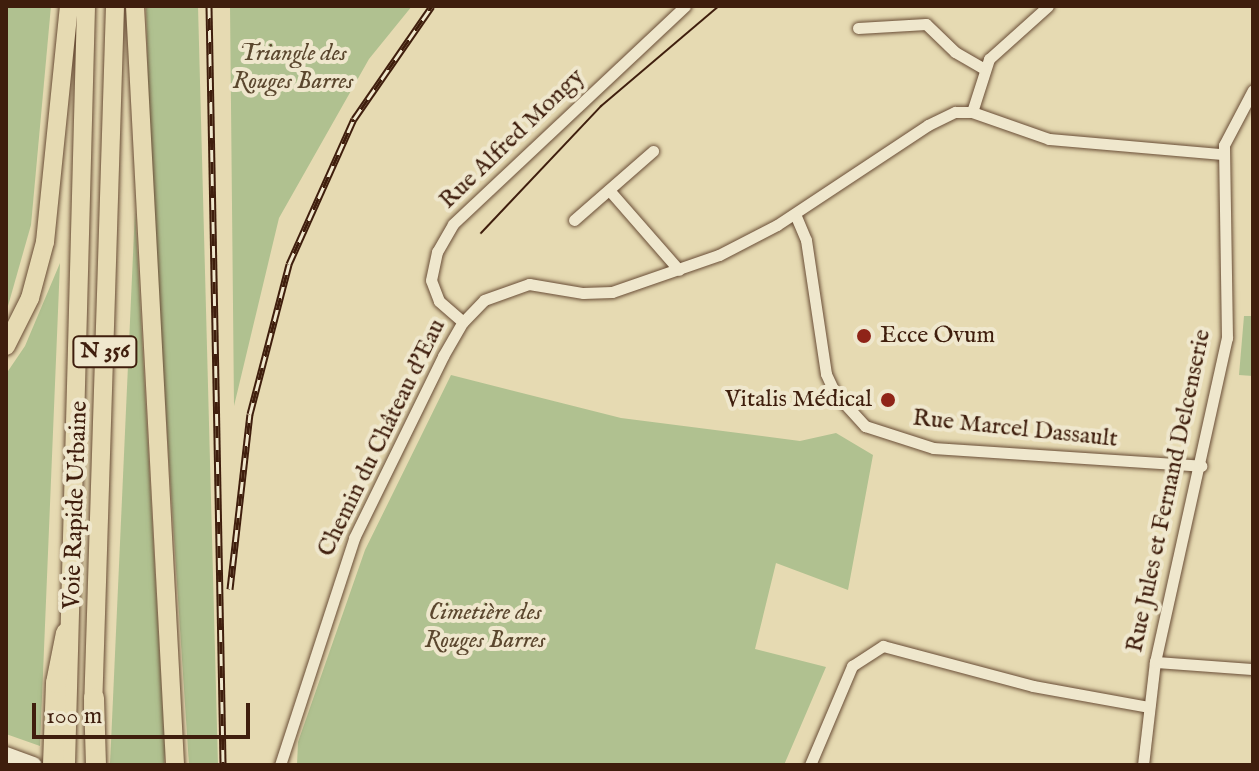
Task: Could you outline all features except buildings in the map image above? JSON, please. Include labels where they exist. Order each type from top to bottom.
[{"type":"highway","points":[[6,346],[30,298],[45,242],[69,6]]},
{"type":"highway","name":"Voie Rapide Urbaine","points":[[66,765],[66,633],[86,6]]},
{"type":"highway","name":"Voie Rapide Urbaine","points":[[90,765],[115,6]]},
{"type":"highway","points":[[135,6],[175,765]]},
{"type":"highway","points":[[53,765],[56,683],[66,633]]},
{"type":"highway","points":[[94,698],[96,765]]},
{"type":"main road","points":[[6,755],[33,765]]},
{"type":"street","name":"Rue Alfred Mongy","points":[[463,322],[439,301],[431,280],[437,252],[453,224],[685,6]]},
{"type":"street","points":[[1048,6],[983,68],[972,112],[1049,139],[1222,154]]},
{"type":"street","points":[[858,28],[926,24],[955,52],[983,68]]},
{"type":"street","name":"Rue Jules et Fernand Delcenserie","points":[[1143,765],[1155,662],[1201,466],[1227,330],[1222,154],[1253,90]]},
{"type":"street","name":"Chemin du Château d'Eau","points":[[280,765],[349,550],[463,322],[484,300],[519,285],[602,294],[679,270],[733,248],[795,214],[937,119],[972,112]]},
{"type":"street","points":[[574,220],[653,151]]},
{"type":"street","points":[[609,190],[679,270]]},
{"type":"street","name":"Rue Marcel Dassault","points":[[795,214],[806,240],[826,374],[835,393],[865,426],[933,448],[1201,466]]},
{"type":"street","points":[[810,765],[852,666],[883,646],[1011,681],[1148,707]]},
{"type":"street","points":[[1155,662],[1253,669]]},
{"type":"green space","points":[[6,6],[51,6],[31,225],[6,313]]},
{"type":"green space","points":[[146,6],[198,6],[218,765],[189,765],[151,189]]},
{"type":"green space","name":"Triangle des Rouges Barres","points":[[230,6],[412,6],[369,59],[279,218],[234,406]]},
{"type":"green space","points":[[135,210],[165,752],[164,765],[110,765]]},
{"type":"green space","points":[[60,263],[40,746],[6,734],[6,374],[25,346]]},
{"type":"green space","points":[[1244,316],[1253,316],[1253,376],[1239,375]]},
{"type":"green space","name":"Cimetière des Rouges Barres","points":[[451,375],[621,418],[800,441],[836,433],[873,455],[848,590],[776,563],[755,649],[826,667],[784,765],[297,765],[298,742],[365,550]]},
{"type":"tram line","points":[[481,233],[601,106],[719,6]]},
{"type":"railway","points":[[209,6],[223,765]]},
{"type":"railway","points":[[230,589],[250,414],[289,264],[354,119],[432,6]]},
{"type":"place","name":"Ecce Ovum","points":[[864,336]]},
{"type":"place","name":"Vitalis Médical","points":[[888,400]]}]
